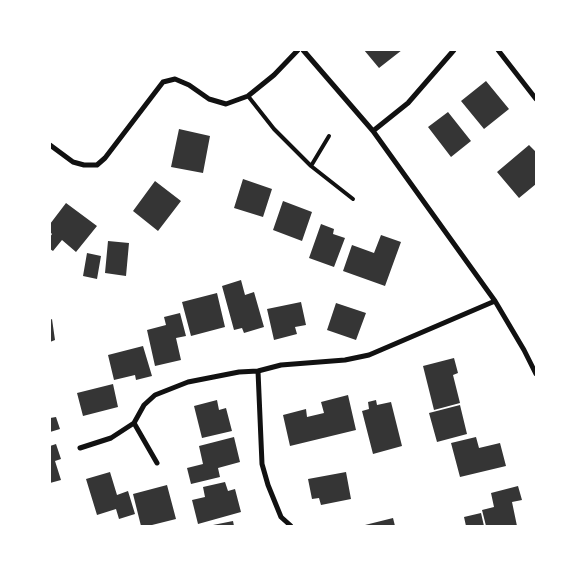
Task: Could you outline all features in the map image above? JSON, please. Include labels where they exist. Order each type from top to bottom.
[{"type":"street","points":[[50,145],[73,162],[84,165],[97,165],[105,158],[163,82],[175,79],[189,85],[209,99],[226,104],[248,96],[274,75],[298,50]]},
{"type":"street","points":[[303,50],[373,131],[495,301],[536,374]]},
{"type":"street","points":[[373,131],[408,103],[454,50]]},
{"type":"street","points":[[498,50],[536,100]]},
{"type":"street","points":[[80,448],[111,438],[134,423],[144,405],[154,395],[188,382],[239,372],[258,371],[281,365],[345,360],[369,356],[495,301]]},
{"type":"street","points":[[258,371],[262,464],[281,518],[291,526]]},
{"type":"street","points":[[134,423],[157,463]]},
{"type":"lane","points":[[248,96],[274,130],[311,166],[353,199]]},
{"type":"lane","points":[[311,166],[329,136]]},
{"type":"building","points":[[364,50],[402,50],[379,68]]},
{"type":"building","points":[[486,81],[509,109],[484,129],[461,101]]},
{"type":"building","points":[[448,112],[471,141],[451,157],[428,127]]},
{"type":"building","points":[[179,129],[210,136],[203,173],[171,167]]},
{"type":"building","points":[[529,145],[536,152],[536,184],[519,198],[497,172]]},
{"type":"building","points":[[243,179],[272,189],[263,217],[234,208]]},
{"type":"building","points":[[155,181],[181,201],[158,231],[133,211]]},
{"type":"building","points":[[283,201],[312,212],[302,241],[273,230]]},
{"type":"building","points":[[66,203],[97,226],[76,252],[62,240],[53,251],[50,249],[50,237],[52,234],[50,232],[50,224]]},
{"type":"building","points":[[321,224],[334,229],[333,234],[345,238],[334,267],[309,258]]},
{"type":"building","points":[[381,235],[401,242],[385,286],[343,271],[352,245],[374,253]]},
{"type":"building","points":[[108,241],[129,243],[126,276],[105,273]]},
{"type":"building","points":[[87,253],[101,256],[97,279],[83,276]]},
{"type":"building","points":[[241,280],[245,295],[254,292],[264,327],[244,333],[242,328],[234,330],[222,286]]},
{"type":"building","points":[[217,293],[225,327],[191,336],[182,302]]},
{"type":"building","points":[[301,302],[306,325],[295,327],[297,334],[274,340],[267,309]]},
{"type":"building","points":[[336,303],[366,313],[356,340],[327,330]]},
{"type":"building","points":[[180,313],[186,336],[176,338],[181,360],[155,366],[147,330],[166,325],[164,317]]},
{"type":"building","points":[[52,319],[55,340],[50,342],[50,320]]},
{"type":"building","points":[[143,346],[152,376],[136,380],[135,375],[114,380],[108,355]]},
{"type":"building","points":[[454,358],[458,373],[453,375],[460,403],[434,410],[423,366]]},
{"type":"building","points":[[113,384],[118,407],[83,416],[77,393]]},
{"type":"building","points":[[348,395],[356,430],[290,446],[283,415],[306,409],[307,417],[324,413],[321,402]]},
{"type":"building","points":[[217,400],[219,410],[226,408],[232,431],[202,438],[194,406]]},
{"type":"building","points":[[376,400],[377,405],[391,402],[402,446],[373,454],[362,411],[369,409],[368,402]]},
{"type":"building","points":[[460,405],[467,434],[437,442],[429,413]]},
{"type":"building","points":[[56,417],[60,429],[50,432],[50,418]]},
{"type":"building","points":[[234,437],[240,462],[218,468],[220,477],[191,484],[187,468],[203,464],[199,446]]},
{"type":"building","points":[[476,437],[479,448],[500,443],[506,466],[460,477],[451,443]]},
{"type":"building","points":[[56,444],[61,459],[55,461],[61,480],[50,483],[50,446]]},
{"type":"building","points":[[110,472],[117,495],[128,491],[135,514],[119,519],[116,509],[97,515],[86,479]]},
{"type":"building","points":[[346,472],[351,499],[321,505],[319,498],[312,499],[308,479]]},
{"type":"building","points":[[225,482],[228,491],[235,489],[241,512],[198,524],[192,500],[205,497],[203,487]]},
{"type":"building","points":[[167,485],[176,519],[141,526],[133,494]]},
{"type":"building","points":[[518,486],[522,500],[512,502],[517,526],[486,526],[482,510],[494,507],[491,493]]},
{"type":"building","points":[[481,513],[484,526],[466,526],[464,517]]},
{"type":"building","points":[[393,518],[395,526],[365,526],[365,525]]},
{"type":"building","points":[[233,521],[234,526],[213,526],[213,525]]}]
